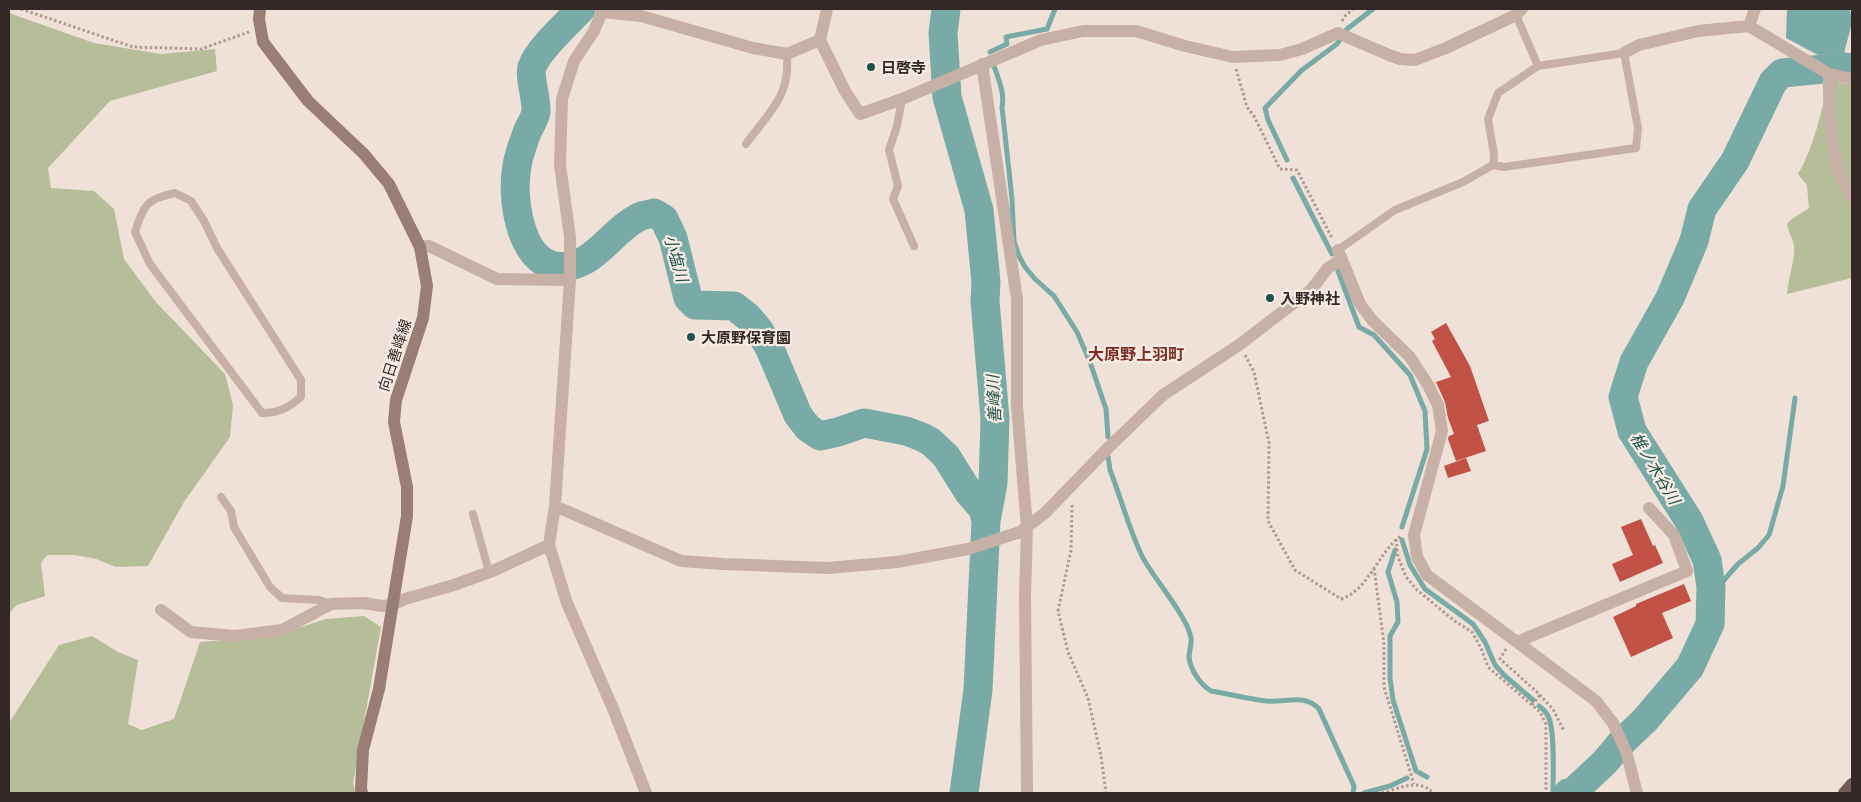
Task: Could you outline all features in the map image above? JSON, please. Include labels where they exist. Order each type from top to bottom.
[{"type":"main road","name":"向日善峰線","points":[[260,9],[259,19],[264,42],[308,101],[364,154],[389,184],[420,247],[428,286],[423,318],[396,400],[394,422],[407,487],[407,516],[379,689],[363,750],[360,790],[362,793]]},
{"type":"main road","points":[[1844,793],[1852,784]]},
{"type":"street","points":[[827,9],[820,40],[845,91],[860,114],[902,99],[1042,40],[1083,31],[1136,31],[1185,46],[1233,57],[1280,55],[1344,36],[1389,56],[1416,60],[1446,48],[1519,12]]},
{"type":"street","points":[[1749,26],[1755,9]]},
{"type":"street","points":[[646,793],[614,711],[567,603],[549,545],[555,506],[570,277],[570,237],[560,164],[562,99],[574,61],[594,31],[601,10],[640,16],[753,48],[787,54],[820,40]]},
{"type":"street","points":[[1624,53],[1639,45],[1698,31],[1749,26],[1829,74],[1852,80]]},
{"type":"street","points":[[977,66],[1017,299],[1017,406],[1024,530],[1027,793]]},
{"type":"street","points":[[1829,74],[1832,141],[1839,176],[1852,198]]},
{"type":"street","points":[[420,247],[430,246],[496,279],[570,277]]},
{"type":"street","points":[[555,506],[681,561],[828,568],[897,562],[968,549],[1024,530],[1045,513],[1163,395],[1239,344],[1311,290],[1340,255],[1360,304],[1372,320],[1410,357],[1438,405],[1442,431],[1414,536],[1417,557],[1427,575],[1596,701],[1613,723],[1623,744],[1637,793]]},
{"type":"street","points":[[1517,642],[1687,570],[1674,535],[1649,508]]},
{"type":"street","points":[[161,610],[190,632],[235,636],[282,630],[331,604],[364,603],[382,606],[392,605],[404,599],[454,585],[489,572],[549,545]]},
{"type":"lane","points":[[1519,12],[1538,66]]},
{"type":"lane","points":[[1340,255],[1395,210],[1463,182],[1493,164],[1504,167],[1636,148],[1638,128],[1624,53],[1538,66],[1498,93],[1488,119],[1494,154],[1493,164]]},
{"type":"lane","points":[[746,144],[762,121],[775,107],[786,79],[787,54]]},
{"type":"lane","points":[[902,99],[897,126],[888,150],[898,186],[893,199],[914,246]]},
{"type":"lane","points":[[175,192],[191,201],[204,221],[217,248],[301,380],[301,397],[275,413],[262,413],[150,264],[135,232],[143,209],[158,196],[175,192]]},
{"type":"lane","points":[[221,497],[231,511],[234,527],[270,587],[282,598],[319,600],[331,604]]},
{"type":"lane","points":[[473,514],[489,572]]},
{"type":"path","points":[[21,9],[133,48],[201,49],[241,34],[261,30]]},
{"type":"path","points":[[1233,57],[1247,107],[1254,116],[1280,169],[1297,170],[1340,255]]},
{"type":"path","points":[[1239,344],[1254,372],[1269,443],[1268,521],[1295,570],[1341,599],[1350,596],[1396,539],[1404,534],[1415,531]]},
{"type":"path","points":[[1073,485],[1071,550],[1058,611],[1068,652],[1088,698],[1101,756],[1106,793]]},
{"type":"path","points":[[1396,539],[1398,557],[1406,577],[1417,590],[1456,622],[1472,632],[1481,648],[1488,668],[1540,712],[1546,724],[1546,793]]},
{"type":"path","points":[[1374,568],[1384,644],[1384,687],[1414,784]]},
{"type":"path","points":[[1517,642],[1504,651],[1500,659],[1553,709],[1564,731]]},
{"type":"path","points":[[1532,705],[1540,695]]},
{"type":"path","points":[[1382,793],[1414,784],[1427,787],[1433,793]]},
{"type":"green space","points":[[9,13],[94,43],[161,54],[215,49],[217,71],[110,101],[48,168],[51,188],[94,191],[114,209],[124,259],[155,301],[225,374],[233,405],[230,437],[184,502],[148,566],[116,567],[96,559],[75,555],[47,555],[41,563],[45,596],[17,605],[9,613]]},
{"type":"green space","points":[[1830,81],[1852,85],[1852,278],[1787,294],[1794,252],[1787,224],[1809,208],[1807,185],[1798,174],[1809,152]]},
{"type":"green space","points":[[364,616],[381,627],[353,783],[356,793],[9,793],[9,723],[59,645],[92,636],[118,652],[138,660],[128,724],[142,730],[174,719],[200,642],[270,637],[326,619]]},
{"type":"water","points":[[1787,9],[1850,9],[1852,23],[1844,53],[1818,55],[1786,38]]},
{"type":"building","points":[[1446,323],[1470,366],[1489,421],[1477,425],[1486,451],[1456,461],[1448,439],[1449,436],[1454,434],[1445,402],[1436,382],[1451,377],[1432,341],[1435,339],[1431,332]]},
{"type":"building","points":[[1466,458],[1471,471],[1448,478],[1444,466]]},
{"type":"building","points":[[1641,519],[1663,563],[1620,582],[1612,564],[1633,555],[1621,527]]},
{"type":"building","points":[[1684,584],[1691,601],[1662,613],[1673,638],[1631,657],[1613,617],[1636,606],[1636,604]]},
{"type":"waterway","name":"小塩川","points":[[581,9],[540,52],[531,71],[536,112],[519,156],[515,178],[515,193],[520,225],[533,252],[543,261],[556,266],[569,266],[591,256],[629,223],[641,216],[654,213],[664,219],[673,238],[688,298],[695,305],[734,306],[748,317],[759,330],[770,349],[798,415],[808,428],[820,436],[864,423],[906,431],[922,437],[931,442],[946,456],[969,493],[983,509],[986,521]]},
{"type":"waterway","name":"善峰川","points":[[946,9],[943,33],[947,97],[979,210],[995,419],[993,483],[986,521],[978,690],[964,793]]},
{"type":"waterway","points":[[990,52],[1007,44],[1006,37],[1047,29],[1055,9]]},
{"type":"waterway","points":[[1287,160],[1268,120],[1265,108],[1302,70],[1337,44],[1347,29],[1373,9]]},
{"type":"waterway","points":[[994,66],[1003,96],[1002,107],[1012,199],[1014,241],[1025,267],[1054,296],[1077,332],[1090,362],[1106,409],[1108,437]]},
{"type":"waterway","name":"椎ノ木谷川","points":[[1568,793],[1572,793],[1605,762],[1620,744],[1645,720],[1690,667],[1710,624],[1711,587],[1707,560],[1689,521],[1632,431],[1623,397],[1634,362],[1670,298],[1694,241],[1702,209],[1735,161],[1773,82],[1782,73],[1852,68]]},
{"type":"waterway","points":[[1293,178],[1332,254]]},
{"type":"waterway","points":[[1338,271],[1359,327],[1374,335],[1410,375],[1425,411],[1427,449],[1402,527]]},
{"type":"waterway","points":[[1711,595],[1738,564],[1758,548],[1769,535],[1783,486],[1795,398]]},
{"type":"waterway","points":[[1108,456],[1110,470],[1142,556],[1184,619],[1191,640],[1189,655],[1191,667],[1197,677],[1211,691],[1266,701],[1301,700],[1313,704],[1319,709],[1354,786],[1353,793]]},
{"type":"waterway","points":[[1402,540],[1410,565],[1425,589],[1473,624],[1485,642],[1495,665],[1533,700]]},
{"type":"waterway","points":[[1395,550],[1388,572],[1397,602],[1398,622],[1390,636],[1390,678],[1393,700],[1416,771],[1427,777]]},
{"type":"waterway","points":[[1539,706],[1547,714],[1551,725],[1553,793]]},
{"type":"waterway","points":[[1364,793],[1390,786],[1407,778]]},
{"type":"place","name":"日啓寺","points":[[871,67]]},
{"type":"place","name":"入野神社","points":[[1270,298]]},
{"type":"place","name":"大原野保育園","points":[[691,337]]},
{"type":"district","name":"大原野上羽町","points":[[1136,353]]}]
